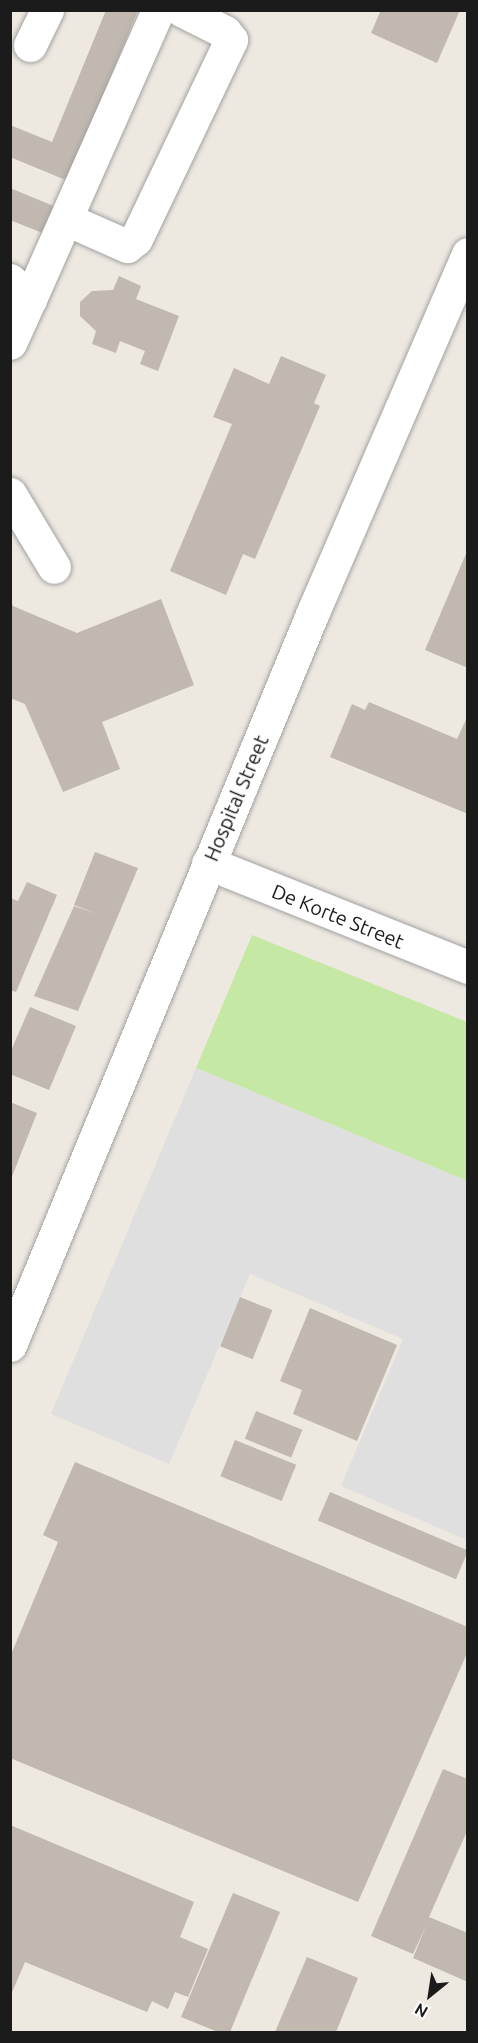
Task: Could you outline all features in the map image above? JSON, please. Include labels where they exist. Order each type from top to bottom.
[{"type":"street","points":[[30,45],[47,10]]},
{"type":"street","points":[[10,343],[20,289],[66,219],[158,10]]},
{"type":"street","points":[[66,219],[127,246],[136,239],[231,40],[225,32],[182,10]]},
{"type":"street","name":"Hospital Street","points":[[10,1345],[208,863],[468,254]]},
{"type":"street","points":[[10,494],[54,567]]},
{"type":"street","name":"De Korte Street","points":[[208,863],[468,967]]},
{"type":"green space","points":[[252,935],[467,1022],[467,1181],[196,1068]]},
{"type":"shaded area","points":[[196,1068],[467,1181],[467,1540],[341,1486],[403,1339],[250,1274],[169,1464],[51,1414]]},
{"type":"building","points":[[106,10],[138,10],[68,181],[10,157],[10,125],[52,142]]},
{"type":"building","points":[[381,10],[460,10],[437,63],[371,33]]},
{"type":"building","points":[[10,188],[56,207],[45,234],[10,220]]},
{"type":"building","points":[[119,276],[141,286],[136,299],[179,316],[158,371],[140,364],[145,351],[120,341],[116,353],[92,344],[96,331],[80,316],[80,302],[92,291],[113,290]]},
{"type":"building","points":[[281,356],[326,375],[314,403],[320,406],[255,559],[243,554],[226,595],[170,571],[232,424],[213,417],[234,368],[269,384]]},
{"type":"building","points":[[468,549],[468,668],[425,650]]},
{"type":"building","points":[[10,599],[13,606],[77,633],[161,599],[194,685],[102,722],[120,769],[63,792],[25,704],[10,698]]},
{"type":"building","points":[[369,702],[457,739],[468,715],[468,814],[330,757],[352,704],[365,710]]},
{"type":"building","points":[[95,852],[138,868],[78,1011],[34,996],[74,906],[98,914],[74,905]]},
{"type":"building","points":[[27,882],[57,895],[16,992],[10,990],[10,898],[18,901]]},
{"type":"building","points":[[30,1007],[76,1026],[49,1090],[10,1074],[10,1053]]},
{"type":"building","points":[[10,1102],[37,1113],[11,1179],[10,1179]]},
{"type":"building","points":[[240,1297],[272,1310],[253,1359],[220,1346]]},
{"type":"building","points":[[310,1308],[397,1345],[357,1441],[293,1414],[302,1390],[280,1381]]},
{"type":"building","points":[[256,1411],[302,1430],[291,1458],[245,1439]]},
{"type":"building","points":[[235,1440],[296,1465],[282,1501],[220,1476]]},
{"type":"building","points":[[75,1462],[468,1627],[468,1651],[358,1902],[10,1758],[10,1657],[58,1542],[43,1535]]},
{"type":"building","points":[[330,1492],[468,1551],[456,1579],[318,1521]]},
{"type":"building","points":[[443,1769],[468,1779],[468,1829],[429,1917],[468,1933],[468,1982],[413,1958],[426,1926],[413,1954],[371,1936]]},
{"type":"building","points":[[10,1825],[194,1902],[180,1937],[208,1949],[188,1997],[175,1992],[168,2009],[152,2001],[147,2012],[25,1962],[10,1997]]},
{"type":"building","points":[[233,1893],[280,1912],[230,2032],[218,2032],[181,2017]]},
{"type":"building","points":[[307,1957],[358,1978],[336,2032],[275,2032]]}]
